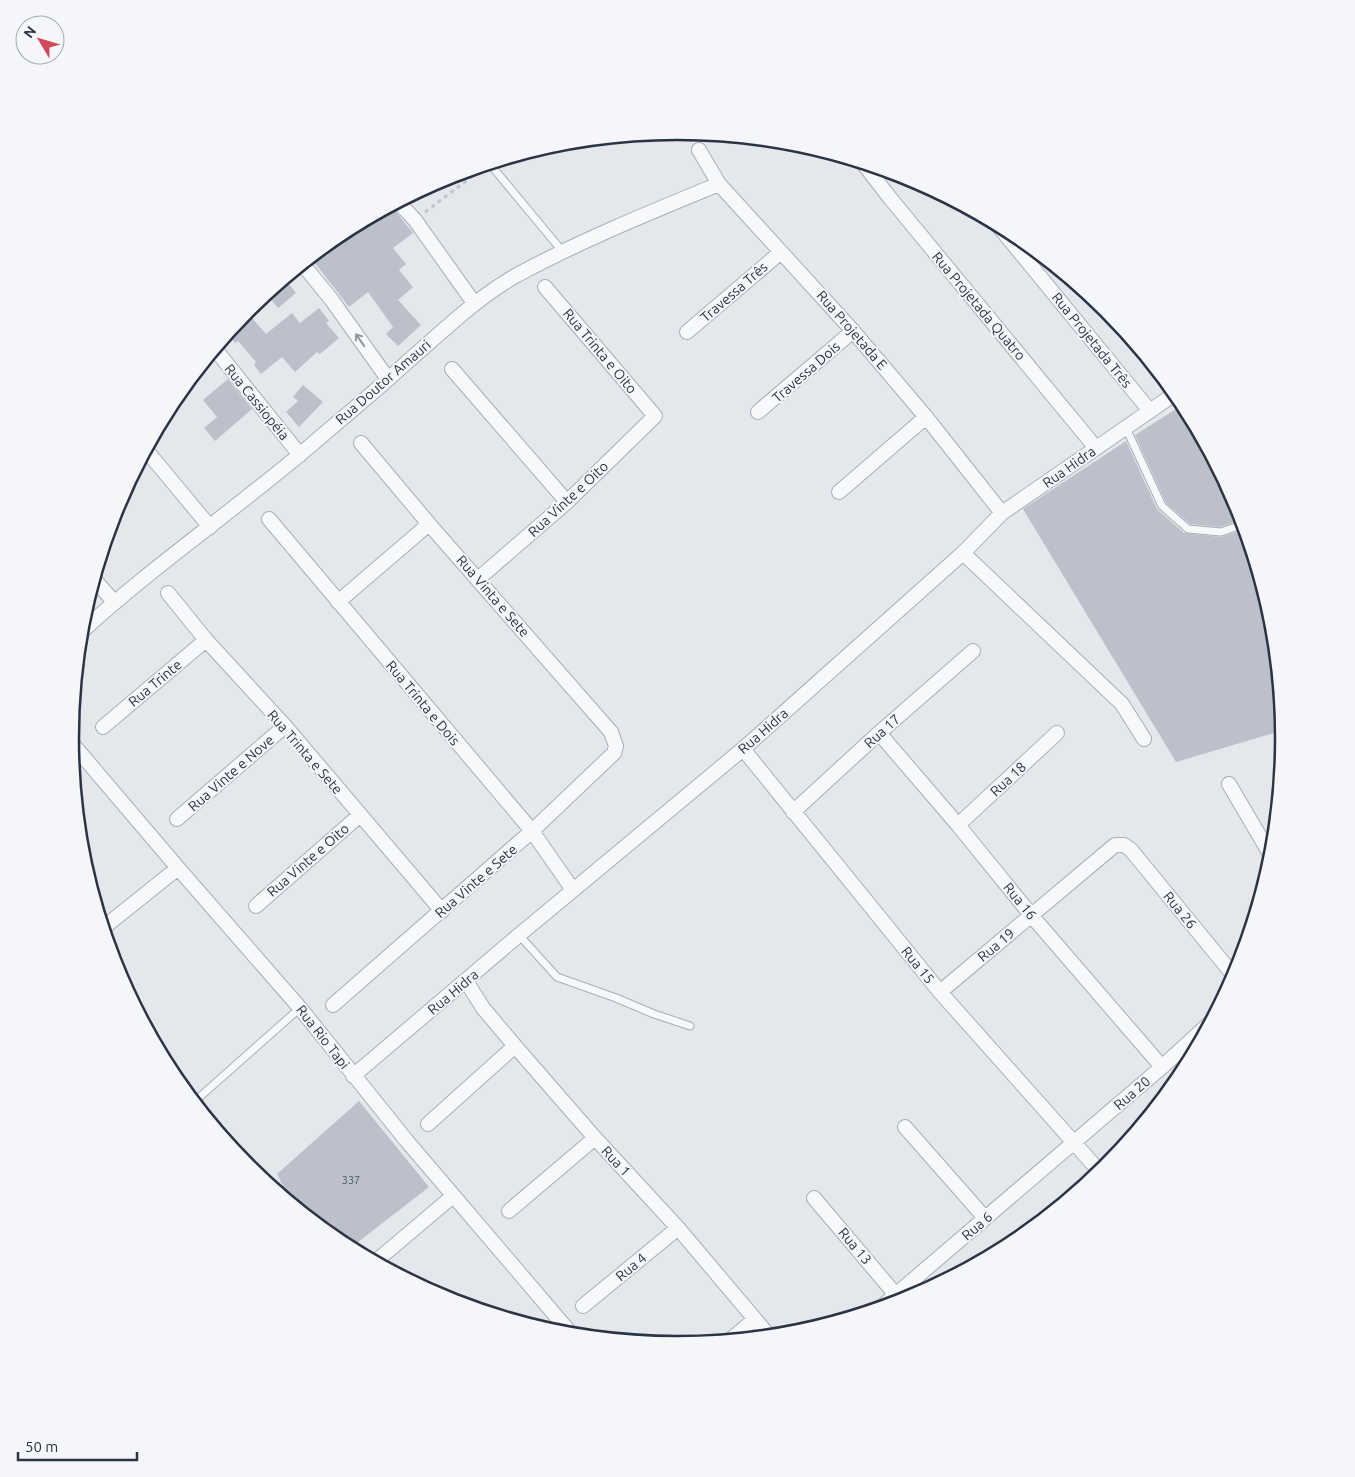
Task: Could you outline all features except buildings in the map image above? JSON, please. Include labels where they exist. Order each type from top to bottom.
[{"type":"street","name":"Rua Projetada E","points":[[699,150],[719,184],[854,331],[926,417],[1002,513]]},
{"type":"street","name":"Rua Projetada Quatro","points":[[870,172],[1096,448]]},
{"type":"street","name":"Rua Doutor Amauri","points":[[90,624],[114,602],[300,455],[474,303],[517,276],[633,219],[719,184]]},
{"type":"street","points":[[402,207],[414,220],[474,303]]},
{"type":"street","name":"Rua Projetada Três","points":[[1012,242],[1150,411]]},
{"type":"street","name":"Travessa Três","points":[[687,332],[781,252]]},
{"type":"street","points":[[306,269],[331,299],[388,380]]},
{"type":"street","name":"Rua Trinta e Oito","points":[[545,287],[654,416]]},
{"type":"street","name":"Travessa Dois","points":[[758,412],[854,331]]},
{"type":"street","name":"Rua Cassiopéia","points":[[219,354],[300,455]]},
{"type":"street","points":[[452,369],[567,502]]},
{"type":"street","name":"Rua Hidra","points":[[354,1076],[519,935],[743,749],[963,553],[1002,513],[1170,398]]},
{"type":"street","name":"Rua Vinte e Oito","points":[[478,578],[567,502],[654,416]]},
{"type":"street","points":[[839,492],[926,417]]},
{"type":"street","name":"Rua Vinta e Sete","points":[[361,443],[429,524],[611,732],[616,746],[614,753]]},
{"type":"street","points":[[150,455],[210,527]]},
{"type":"street","name":"Rua Trinta e Dois","points":[[269,519],[532,832],[573,890]]},
{"type":"street","points":[[338,602],[429,524]]},
{"type":"street","points":[[963,553],[1122,704],[1144,739]]},
{"type":"street","points":[[99,584],[114,602]]},
{"type":"street","name":"Rua Trinta e Sete","points":[[168,593],[206,640],[285,726],[442,911]]},
{"type":"street","name":"Rua Trinte","points":[[103,727],[206,640]]},
{"type":"street","name":"Rua 17","points":[[793,812],[879,733],[973,651]]},
{"type":"street","name":"Rua Vinte e Nove","points":[[177,819],[285,726]]},
{"type":"street","name":"Rua 16","points":[[879,733],[958,825],[1031,915],[1162,1067]]},
{"type":"street","name":"Rua 18","points":[[958,825],[1057,733]]},
{"type":"street","name":"Rua 15","points":[[743,749],[940,992],[1096,1167]]},
{"type":"street","name":"Rua Rio Tapi","points":[[79,752],[300,1008],[354,1076],[565,1327]]},
{"type":"street","name":"Rua Vinte e Sete","points":[[333,1004],[532,832],[614,753]]},
{"type":"street","points":[[1229,784],[1266,847]]},
{"type":"street","name":"Rua Vinte e Oito","points":[[256,906],[360,815]]},
{"type":"street","name":"Rua 19","points":[[940,992],[1115,845],[1124,845]]},
{"type":"street","name":"Rua 26","points":[[1124,845],[1131,850],[1230,971]]},
{"type":"street","points":[[109,923],[178,868]]},
{"type":"street","name":"Rua 1","points":[[466,980],[483,1008],[515,1046],[595,1138],[678,1228],[765,1331]]},
{"type":"street","name":"Rua 20","points":[[1074,1142],[1198,1035]]},
{"type":"street","points":[[428,1124],[515,1046]]},
{"type":"street","points":[[905,1127],[985,1218]]},
{"type":"street","points":[[509,1211],[595,1138]]},
{"type":"street","name":"Rua 6","points":[[896,1295],[1074,1142]]},
{"type":"street","points":[[380,1258],[454,1196]]},
{"type":"street","name":"Rua 13","points":[[814,1198],[896,1295]]},
{"type":"street","name":"Rua 4","points":[[583,1306],[678,1228]]},
{"type":"street","points":[[737,1334],[755,1319]]},
{"type":"lane","points":[[496,169],[563,253]]},
{"type":"lane","points":[[1126,428],[1162,506],[1188,529],[1221,532],[1237,526]]},
{"type":"lane","points":[[519,935],[557,977],[690,1026]]},
{"type":"lane","points":[[199,1098],[300,1008]]},
{"type":"path","points":[[414,220],[473,176]]}]
